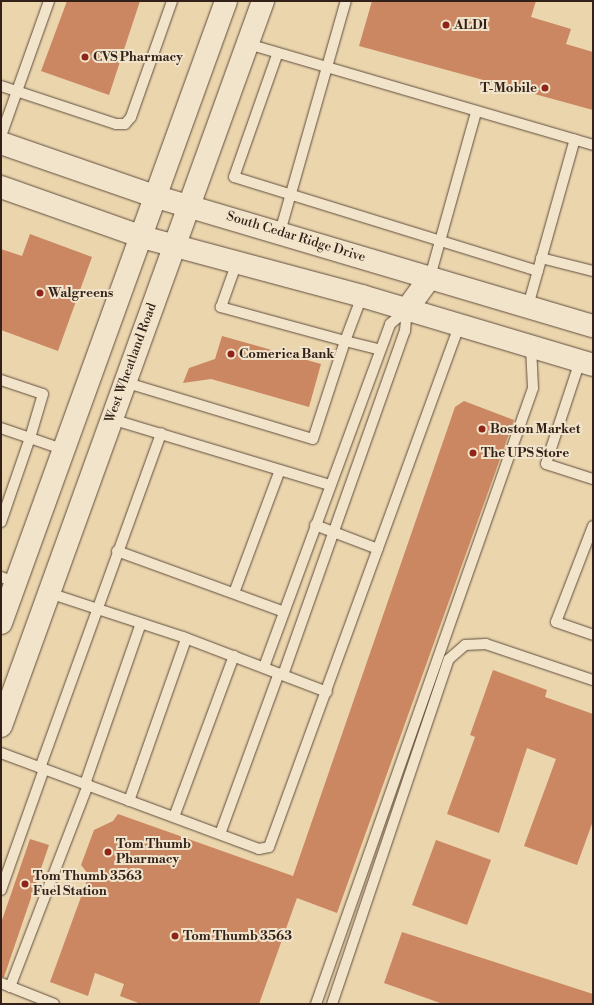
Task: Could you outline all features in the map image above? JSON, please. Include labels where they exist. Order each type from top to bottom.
[{"type":"main road","points":[[1,623],[8,580],[64,450],[157,197],[226,1]]},
{"type":"main road","name":"West Wheatland Road","points":[[1,726],[124,382],[263,1]]},
{"type":"main road","name":"South Cedar Ridge Drive","points":[[1,143],[157,197],[189,205],[593,326]]},
{"type":"main road","points":[[1,187],[142,236],[362,296],[586,363]]},
{"type":"main road","points":[[407,309],[430,277]]},
{"type":"main road","points":[[8,580],[49,593]]},
{"type":"lane","points":[[1,136],[49,1]]},
{"type":"lane","points":[[1,86],[116,124],[125,124],[131,117],[172,1]]},
{"type":"lane","points":[[280,232],[346,1]]},
{"type":"lane","points":[[248,44],[277,55],[326,70],[593,145]]},
{"type":"lane","points":[[277,55],[234,177],[439,242],[538,271]]},
{"type":"lane","points":[[430,277],[476,112]]},
{"type":"lane","points":[[528,306],[575,139]]},
{"type":"lane","points":[[541,258],[593,271]]},
{"type":"lane","points":[[236,262],[221,307],[380,350]]},
{"type":"lane","points":[[124,382],[313,439],[345,341],[362,296]]},
{"type":"lane","points":[[264,667],[282,610],[390,324],[407,309]]},
{"type":"lane","points":[[220,834],[334,532],[406,331],[407,309]]},
{"type":"lane","points":[[1,753],[258,849],[269,847],[327,692],[459,326]]},
{"type":"lane","points":[[316,1004],[533,388],[531,347]]},
{"type":"lane","points":[[586,363],[546,464],[593,479]]},
{"type":"lane","points":[[1,380],[43,394],[30,438],[1,522]]},
{"type":"lane","points":[[111,419],[330,485]]},
{"type":"lane","points":[[1,428],[64,450]]},
{"type":"lane","points":[[1,890],[96,608],[161,433]]},
{"type":"lane","points":[[234,593],[280,470]]},
{"type":"lane","points":[[315,525],[378,549]]},
{"type":"lane","points":[[593,526],[556,622],[593,635]]},
{"type":"lane","points":[[117,550],[282,610]]},
{"type":"lane","points":[[49,593],[234,656],[327,692]]},
{"type":"lane","points":[[54,1004],[6,985],[86,785],[140,623]]},
{"type":"lane","points":[[129,801],[186,639]]},
{"type":"lane","points":[[332,1004],[449,658],[465,645],[486,644],[592,678]]},
{"type":"lane","points":[[174,817],[234,656]]},
{"type":"building","name":"CVS Pharmacy","points":[[67,1],[140,1],[109,95],[41,71]]},
{"type":"building","points":[[372,1],[536,1],[531,17],[571,29],[566,44],[593,52],[593,110],[359,46]]},
{"type":"building","name":"Walgreens","points":[[30,234],[92,257],[58,351],[1,330],[1,249],[22,256]]},
{"type":"building","points":[[222,336],[321,364],[309,407],[211,379],[183,383],[189,368],[215,359]]},
{"type":"building","points":[[464,401],[514,420],[337,913],[297,898],[259,1004],[141,1004],[120,996],[124,984],[95,973],[88,996],[50,982],[89,875],[81,865],[94,830],[113,821],[118,814],[293,876],[455,407]]},
{"type":"building","points":[[493,670],[547,690],[545,697],[593,714],[593,821],[577,865],[524,846],[556,759],[527,748],[499,833],[447,814],[475,737],[470,735]]},
{"type":"building","name":"Tom Thumb 3563 Fuel Station","points":[[30,839],[49,845],[4,977],[1,977],[1,923]]},
{"type":"building","points":[[436,840],[491,860],[467,925],[412,905]]},
{"type":"building","points":[[402,932],[593,994],[593,1004],[443,1004],[384,983]]},
{"type":"place","name":"ALDI","points":[[446,25]]},
{"type":"place","name":"CVS Pharmacy","points":[[85,57]]},
{"type":"place","name":"T-Mobile","points":[[545,88]]},
{"type":"place","name":"Walgreens","points":[[40,293]]},
{"type":"place","name":"Comerica Bank","points":[[231,354]]},
{"type":"place","name":"Boston Market","points":[[482,429]]},
{"type":"place","name":"The UPS Store","points":[[473,453]]},
{"type":"place","name":"Tom Thumb Pharmacy","points":[[108,852]]},
{"type":"place","name":"Tom Thumb 3563 Fuel Station","points":[[25,884]]},
{"type":"place","name":"Tom Thumb 3563","points":[[175,936]]}]
